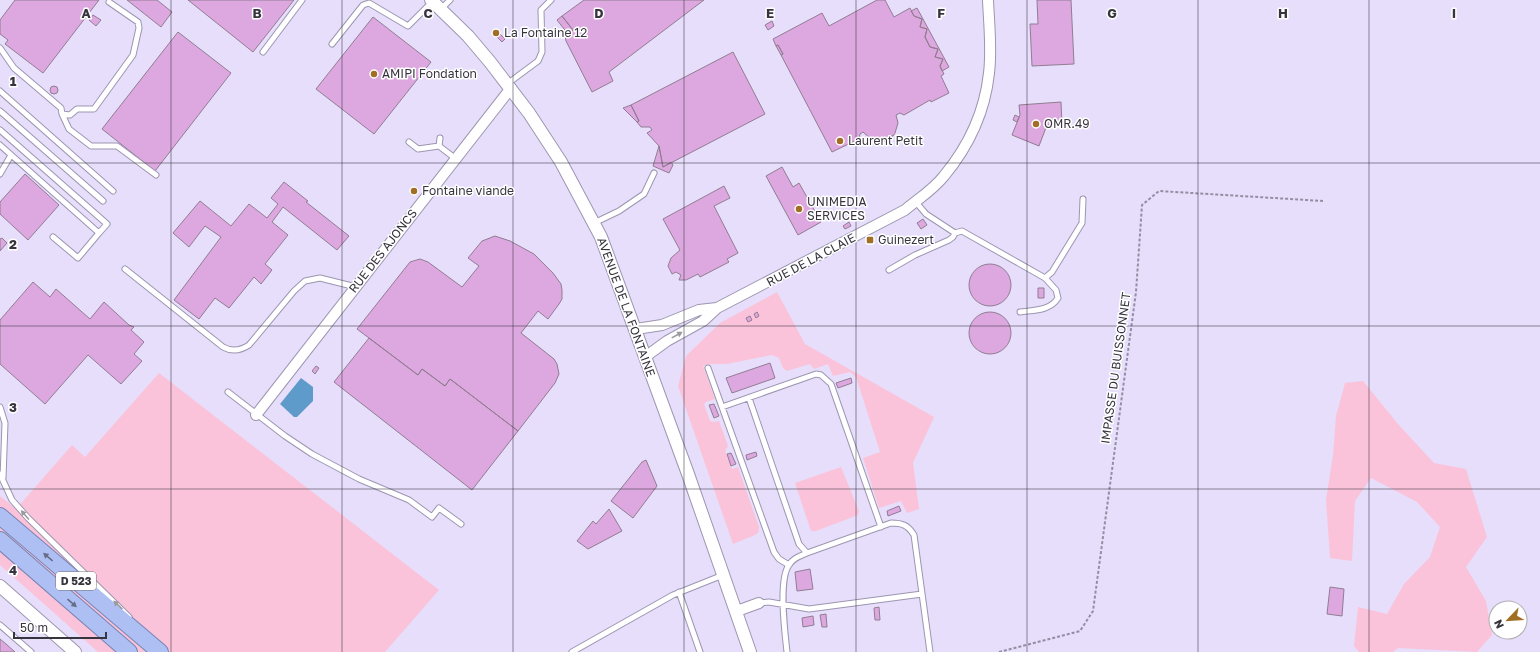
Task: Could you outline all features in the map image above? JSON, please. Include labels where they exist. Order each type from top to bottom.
[{"type":"highway","name":"D 523","points":[[0,516],[156,649]]},
{"type":"highway","name":"D 523","points":[[0,540],[129,652]]},
{"type":"street","name":"RUE DE LA CLAIE","points":[[644,357],[667,340],[703,321],[717,308],[905,210],[929,191],[944,176],[976,125],[983,103],[989,73],[990,47],[988,0]]},
{"type":"street","name":"AVENUE DE LA FONTAINE","points":[[435,4],[468,36],[509,86],[557,156],[594,223],[636,329],[644,357],[724,575],[750,652]]},
{"type":"street","name":"RUE DES AJONCS","points":[[256,415],[456,159],[509,86]]},
{"type":"street","name":"RUE DE LA CLAIE","points":[[636,329],[662,325],[698,310],[717,308]]},
{"type":"street","points":[[0,586],[75,652]]},
{"type":"street","points":[[736,612],[759,604]]},
{"type":"lane","points":[[263,52],[302,0]]},
{"type":"lane","points":[[332,44],[363,6],[369,3],[408,26],[435,4],[450,0]]},
{"type":"lane","points":[[509,86],[538,61],[542,52],[541,10],[551,0]]},
{"type":"lane","points":[[62,114],[70,114],[77,109],[94,109],[133,55],[139,28],[138,22],[109,2]]},
{"type":"lane","points":[[0,48],[14,68],[61,108],[62,114],[69,129],[91,146],[117,146],[156,175]]},
{"type":"lane","points":[[0,91],[113,191]]},
{"type":"lane","points":[[0,111],[103,201]]},
{"type":"lane","points":[[0,130],[107,224],[78,258],[52,237]]},
{"type":"lane","points":[[439,146],[440,138]]},
{"type":"lane","points":[[409,142],[418,149],[439,146],[456,159]]},
{"type":"lane","points":[[0,145],[98,233]]},
{"type":"lane","points":[[0,174],[12,155]]},
{"type":"lane","points":[[594,223],[620,211],[644,194],[654,173]]},
{"type":"lane","points":[[1045,278],[1052,272],[1082,223],[1083,199]]},
{"type":"lane","points":[[915,202],[926,214],[955,233]]},
{"type":"lane","points":[[889,270],[915,254],[949,240],[955,233],[962,231],[1045,278],[1056,290],[1058,298],[1054,304],[1044,309],[1020,312]]},
{"type":"lane","points":[[125,269],[223,347],[231,350],[241,349],[249,345],[294,291],[305,281],[320,278],[356,287]]},
{"type":"lane","points":[[708,368],[774,552],[779,559],[789,565]]},
{"type":"lane","points":[[722,407],[816,374],[827,379],[881,526]]},
{"type":"lane","points":[[228,392],[256,415],[312,454],[359,479],[410,500],[432,517],[439,508],[461,524]]},
{"type":"lane","points":[[749,398],[799,544],[807,553]]},
{"type":"lane","points":[[0,407],[5,423],[3,479]]},
{"type":"lane","points":[[0,474],[12,500],[28,518],[124,610],[156,649]]},
{"type":"lane","points":[[787,652],[784,575],[789,565],[795,558],[881,526],[891,523],[898,523],[904,524],[914,535],[930,652]]},
{"type":"lane","points":[[572,652],[679,592],[724,575]]},
{"type":"lane","points":[[679,592],[700,652]]},
{"type":"lane","points":[[759,604],[769,602],[809,609],[922,594]]},
{"type":"lane","points":[[0,625],[31,652]]},
{"type":"path","name":"IMPASSE DU BUISSONNET","points":[[999,652],[1080,631],[1093,611],[1136,292],[1142,205],[1159,191],[1323,201]]},
{"type":"shaded area","points":[[777,292],[805,344],[934,417],[913,463],[919,509],[907,513],[901,501],[879,508],[863,458],[880,452],[857,380],[850,372],[833,376],[828,364],[814,369],[810,364],[787,371],[783,368],[779,358],[772,355],[727,364],[710,364],[703,366],[715,399],[704,404],[710,421],[719,421],[728,446],[725,451],[732,469],[738,467],[759,527],[758,533],[755,535],[733,544],[678,386],[686,356],[720,323]]},
{"type":"shaded area","points":[[159,373],[439,590],[385,652],[98,652],[0,565],[0,496],[16,509],[72,445],[85,457]]},
{"type":"shaded area","points":[[1363,381],[1398,424],[1434,463],[1466,469],[1487,537],[1466,567],[1486,601],[1488,612],[1488,640],[1477,652],[1398,648],[1393,652],[1359,652],[1354,646],[1358,607],[1387,614],[1404,584],[1430,557],[1440,527],[1417,502],[1371,478],[1355,501],[1352,561],[1330,558],[1326,500],[1333,455],[1336,416],[1345,383]]},
{"type":"shaded area","points":[[841,467],[859,511],[858,515],[816,531],[811,531],[795,483]]},
{"type":"water","points":[[301,378],[313,387],[313,401],[297,417],[294,417],[280,404]]},
{"type":"building","points":[[15,0],[99,0],[43,73],[5,44],[8,40],[0,34],[0,20]]},
{"type":"building","points":[[127,0],[157,0],[172,12],[161,27]]},
{"type":"building","points":[[188,0],[294,0],[253,52]]},
{"type":"building","points":[[584,0],[704,0],[609,72],[613,81],[592,92],[566,41],[565,36],[573,30],[562,16]]},
{"type":"building","points":[[877,0],[885,0],[894,17],[910,8],[914,16],[922,19],[920,27],[927,29],[925,37],[930,47],[938,49],[935,57],[943,59],[940,66],[944,74],[941,76],[949,93],[931,102],[930,100],[904,115],[900,113],[896,115],[898,123],[895,133],[893,136],[884,139],[884,142],[872,140],[863,132],[860,134],[859,139],[832,152],[781,55],[783,54],[778,45],[776,46],[773,39],[822,13],[829,26]]},
{"type":"building","points":[[1037,0],[1071,0],[1074,64],[1032,66],[1030,24],[1038,24]]},
{"type":"building","points":[[917,8],[949,67],[942,71],[940,66],[943,59],[935,57],[938,49],[930,47],[925,37],[927,29],[920,27],[922,19],[914,16],[911,11]]},
{"type":"building","points":[[93,15],[101,20],[96,26],[89,20]]},
{"type":"building","points":[[562,16],[573,30],[568,34],[557,20]]},
{"type":"building","points":[[373,17],[431,62],[374,134],[316,89]]},
{"type":"building","points":[[772,21],[774,26],[768,30],[765,25]]},
{"type":"building","name":"La Fontaine 12","points":[[495,29],[500,34],[496,37],[492,32]]},
{"type":"building","points":[[178,32],[231,73],[155,171],[102,129]]},
{"type":"building","points":[[500,34],[505,39],[502,42],[497,37]]},
{"type":"building","points":[[778,45],[783,54],[781,55],[776,46]]},
{"type":"building","points":[[733,52],[765,114],[663,167],[659,146],[647,133],[652,130],[650,127],[641,127],[637,122],[639,121],[631,105]]},
{"type":"building","points":[[52,86],[56,86],[58,90],[56,94],[52,94],[50,92],[50,88]]},
{"type":"building","name":"OMR.49","points":[[1061,102],[1062,124],[1047,125],[1039,146],[1012,135],[1020,115],[1019,105]]},
{"type":"building","points":[[631,105],[639,121],[637,122],[623,108]]},
{"type":"building","points":[[1015,115],[1019,117],[1017,122],[1013,120]]},
{"type":"building","points":[[893,136],[884,142],[884,139]]},
{"type":"building","points":[[659,146],[663,167],[671,162],[673,165],[669,173],[653,166]]},
{"type":"building","name":"UNIMEDIA SERVICES","points":[[782,167],[793,187],[799,183],[821,222],[798,235],[766,176]]},
{"type":"building","points":[[25,174],[59,205],[28,240],[0,214],[0,202]]},
{"type":"building","points":[[284,182],[308,201],[306,202],[349,236],[337,250],[283,207],[272,222],[288,235],[265,264],[272,270],[261,284],[254,277],[229,308],[215,298],[199,319],[174,300],[221,237],[205,226],[189,247],[173,233],[200,201],[231,226],[249,204],[267,218],[278,204],[271,198]]},
{"type":"building","points":[[724,186],[730,198],[714,206],[738,253],[727,259],[729,262],[700,277],[698,274],[686,280],[679,280],[681,275],[676,272],[672,274],[668,266],[671,258],[680,250],[663,219]]},
{"type":"building","name":"Fontaine viande","points":[[415,187],[418,189],[413,195],[410,193]]},
{"type":"building","points":[[923,219],[927,225],[921,229],[917,223]]},
{"type":"building","points":[[849,222],[851,226],[845,229],[843,226]]},
{"type":"building","points":[[495,236],[510,241],[534,254],[553,273],[561,284],[562,290],[562,299],[548,319],[538,311],[521,333],[554,359],[557,364],[559,374],[555,383],[518,431],[450,379],[445,386],[422,369],[418,375],[357,329],[410,262],[420,259],[428,262],[462,287],[479,266],[468,258],[482,241]]},
{"type":"building","points":[[2,238],[7,243],[0,251],[0,239]]},
{"type":"building","points":[[990,264],[1005,270],[1011,285],[1005,300],[990,306],[975,300],[969,285],[975,270]]},
{"type":"building","points":[[33,282],[50,297],[56,289],[90,319],[104,302],[129,325],[134,327],[131,330],[144,342],[134,354],[142,361],[121,384],[88,355],[45,404],[0,364],[0,320]]},
{"type":"building","points":[[1038,288],[1044,288],[1044,298],[1038,298]]},
{"type":"building","points":[[757,312],[759,316],[756,318],[754,314]]},
{"type":"building","points":[[990,312],[1005,318],[1011,333],[1005,348],[990,354],[975,348],[969,333],[975,318]]},
{"type":"building","points":[[750,316],[752,320],[748,322],[746,318]]},
{"type":"building","points":[[369,338],[418,375],[422,369],[445,386],[450,379],[518,431],[472,490],[334,382]]},
{"type":"building","points":[[770,363],[775,378],[732,393],[726,378]]},
{"type":"building","points":[[316,366],[319,368],[315,374],[312,371]]},
{"type":"building","points":[[851,378],[852,383],[838,388],[836,383]]},
{"type":"building","points":[[714,404],[719,416],[714,418],[709,405]]},
{"type":"building","points":[[756,452],[757,456],[747,460],[746,455]]},
{"type":"building","points":[[731,453],[736,464],[731,466],[727,454]]},
{"type":"building","points":[[646,460],[657,486],[633,518],[611,501],[642,462]]},
{"type":"building","points":[[899,506],[901,511],[888,516],[887,511]]},
{"type":"building","points":[[609,509],[622,531],[588,549],[577,541],[593,521],[596,524]]},
{"type":"building","points":[[810,569],[813,589],[797,591],[795,572]]},
{"type":"building","points":[[1330,587],[1344,589],[1342,616],[1327,614]]},
{"type":"building","points":[[879,607],[880,620],[875,620],[874,608]]},
{"type":"building","points":[[826,614],[827,627],[822,627],[820,615]]},
{"type":"building","points":[[813,616],[814,625],[803,627],[802,618]]},
{"type":"building","points":[[0,639],[6,644],[15,652],[0,652]]},
{"type":"place","name":"La Fontaine 12","points":[[496,33]]},
{"type":"place","name":"AMIPI Fondation","points":[[374,74]]},
{"type":"place","name":"OMR.49","points":[[1036,124]]},
{"type":"place","name":"Laurent Petit","points":[[840,141]]},
{"type":"place","name":"Fontaine viande","points":[[414,191]]},
{"type":"place","name":"UNIMEDIA SERVICES","points":[[799,209]]},
{"type":"place","name":"Guinezert","points":[[870,240]]}]
